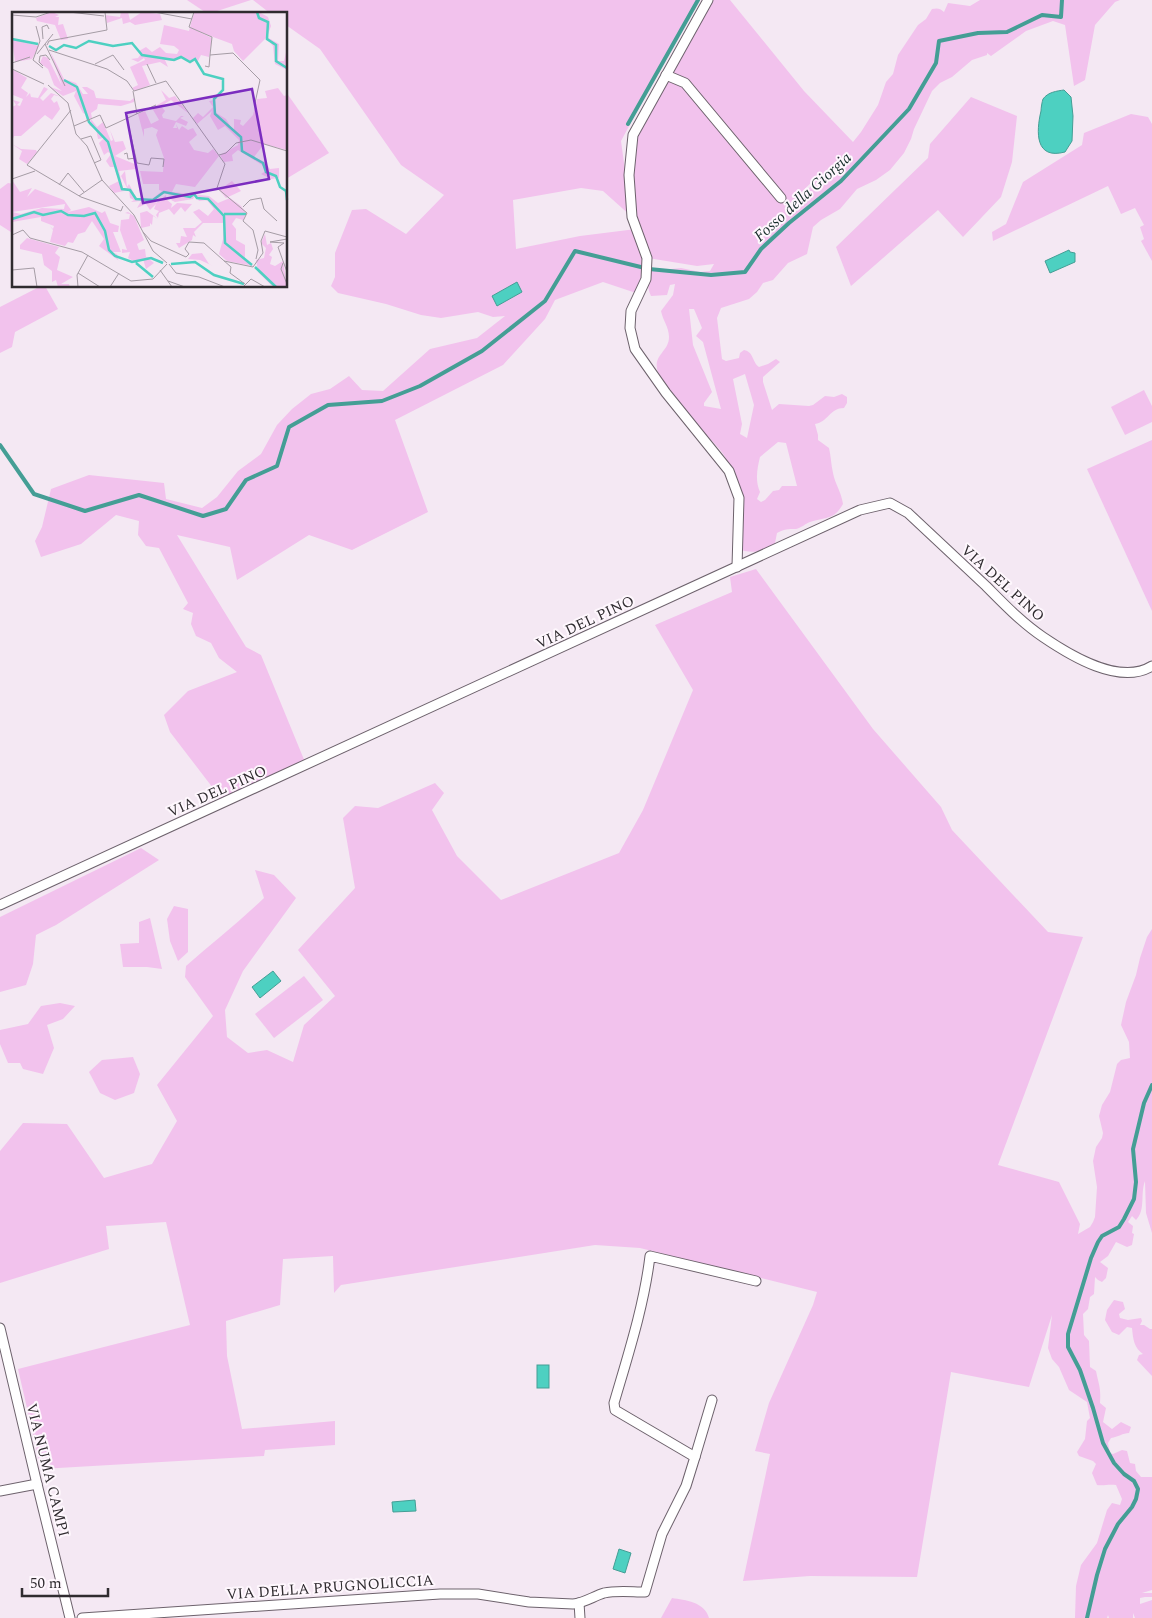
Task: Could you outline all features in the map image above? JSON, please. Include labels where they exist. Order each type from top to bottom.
[{"type":"street","points":[[708,0],[633,135],[629,175],[632,217],[647,258],[646,279],[631,311],[630,328],[635,349],[666,393],[729,471],[739,498],[737,567]]},
{"type":"street","points":[[666,75],[685,83],[781,198]]},
{"type":"street","name":"VIA DEL PINO","points":[[0,905],[860,510],[890,503],[908,512],[1007,607],[1043,636],[1088,662],[1115,672],[1144,671],[1152,666]]},
{"type":"street","points":[[695,1457],[615,1410],[614,1403],[648,1277],[650,1256],[756,1280]]},
{"type":"street","name":"VIA NUMA CAMPI","points":[[0,1328],[70,1618]]},
{"type":"street","name":"VIA DELLA PRUGNOLICCIA","points":[[82,1618],[440,1594],[478,1594],[529,1602],[580,1603],[606,1593],[646,1592],[662,1534],[686,1486],[712,1400]]},
{"type":"street","points":[[0,1491],[37,1484]]},
{"type":"street","points":[[580,1603],[580,1618]]},
{"type":"shaded area","points":[[187,0],[251,0],[214,12],[205,12]]},
{"type":"shaded area","points":[[253,0],[697,0],[621,141],[630,207],[633,135],[708,0],[730,0],[804,91],[853,142],[878,105],[886,82],[893,74],[898,55],[918,25],[926,19],[932,9],[944,12],[948,3],[970,6],[980,0],[1120,0],[1115,2],[1095,25],[1085,80],[1074,86],[1065,25],[1053,21],[1026,31],[991,56],[987,53],[987,55],[972,60],[952,77],[940,83],[932,91],[904,153],[890,170],[876,180],[857,189],[840,209],[813,227],[807,254],[788,263],[773,280],[763,283],[749,299],[721,308],[717,318],[722,359],[726,361],[739,358],[740,353],[744,350],[750,353],[759,367],[776,359],[780,362],[763,377],[772,410],[779,404],[813,405],[825,396],[834,397],[842,394],[847,397],[847,403],[844,408],[835,410],[823,421],[815,424],[818,440],[829,448],[832,470],[843,504],[833,515],[798,528],[777,533],[774,548],[754,552],[741,550],[731,470],[725,456],[675,400],[664,385],[658,372],[657,361],[669,337],[661,311],[673,295],[675,284],[670,285],[667,295],[651,296],[648,286],[648,280],[652,271],[681,268],[700,272],[710,271],[714,264],[697,266],[648,258],[639,294],[603,282],[555,300],[545,319],[503,365],[395,420],[428,512],[352,550],[309,535],[237,580],[230,547],[177,535],[246,647],[261,655],[305,762],[220,804],[216,792],[170,732],[164,715],[188,691],[237,672],[219,658],[211,643],[196,636],[191,624],[193,613],[183,609],[188,603],[159,548],[146,546],[138,535],[139,521],[116,515],[81,544],[41,557],[35,541],[42,527],[51,489],[89,475],[164,483],[166,499],[202,508],[217,497],[238,471],[261,454],[277,425],[292,409],[311,394],[330,389],[349,376],[362,390],[383,391],[430,349],[477,338],[505,316],[493,317],[478,312],[441,318],[421,315],[386,304],[338,293],[331,286],[335,277],[335,253],[352,210],[366,209],[406,234],[444,195],[401,165],[320,49],[288,26],[288,12],[268,12]],"holes":[[[816,178],[798,205],[794,208],[784,209]],[[581,188],[603,191],[632,217],[636,229],[580,236],[516,249],[513,200]],[[689,309],[694,309],[702,328],[696,336],[703,342],[721,409],[704,406],[712,392],[693,345]],[[745,374],[754,405],[747,438],[740,434],[742,424],[733,379]],[[778,442],[786,443],[797,486],[782,486],[779,490],[773,491],[765,500],[761,502],[757,499],[760,492],[757,479],[760,457]]]},
{"type":"shaded area","points":[[1064,90],[1071,97],[1073,116],[1072,141],[1065,152],[1048,152],[1043,148],[1038,135],[1043,99],[1050,93]]},
{"type":"shaded area","points":[[288,95],[329,153],[288,178]]},
{"type":"shaded area","points":[[971,97],[1017,116],[1012,162],[1001,197],[963,237],[938,210],[851,286],[836,247],[928,158],[930,144]]},
{"type":"shaded area","points":[[1131,114],[1148,117],[1152,124],[1152,261],[1141,241],[1144,239],[1140,227],[1144,225],[1135,208],[1121,214],[1108,186],[993,241],[992,232],[1006,224],[1023,182],[1082,145],[1084,133]]},
{"type":"shaded area","points":[[8,183],[12,184],[12,233],[0,225],[0,189]]},
{"type":"shaded area","points":[[1069,250],[1075,253],[1075,262],[1050,273],[1045,261]]},
{"type":"shaded area","points":[[517,282],[522,292],[497,306],[492,296]]},
{"type":"shaded area","points":[[37,288],[46,288],[58,309],[15,332],[12,347],[0,353],[0,307]]},
{"type":"shaded area","points":[[1144,390],[1152,406],[1152,422],[1125,435],[1111,407]]},
{"type":"shaded area","points":[[1152,440],[1152,611],[1087,469]]},
{"type":"shaded area","points":[[756,569],[873,729],[941,807],[952,830],[1048,932],[1083,937],[998,1165],[1059,1182],[1080,1224],[1078,1234],[1090,1227],[1095,1217],[1097,1187],[1093,1161],[1096,1147],[1103,1133],[1099,1116],[1102,1105],[1110,1092],[1117,1064],[1121,1060],[1130,1058],[1129,1042],[1121,1025],[1140,958],[1147,937],[1152,929],[1152,1233],[1146,1213],[1145,1181],[1141,1212],[1136,1220],[1132,1216],[1128,1222],[1133,1226],[1132,1245],[1127,1247],[1116,1242],[1108,1256],[1100,1262],[1108,1268],[1106,1278],[1102,1282],[1095,1277],[1094,1294],[1090,1297],[1088,1309],[1083,1314],[1084,1335],[1089,1341],[1090,1367],[1096,1371],[1100,1390],[1100,1403],[1106,1408],[1103,1422],[1112,1429],[1121,1422],[1131,1427],[1129,1433],[1111,1438],[1108,1443],[1110,1453],[1113,1454],[1122,1450],[1127,1451],[1130,1463],[1135,1464],[1136,1471],[1141,1477],[1152,1477],[1152,1590],[1142,1593],[1152,1593],[1152,1597],[1140,1598],[1140,1604],[1152,1600],[1152,1618],[1135,1618],[1133,1613],[1133,1618],[1109,1618],[1108,1615],[1107,1618],[1075,1618],[1076,1586],[1081,1565],[1097,1543],[1107,1510],[1112,1503],[1120,1505],[1122,1499],[1116,1485],[1097,1485],[1092,1473],[1096,1464],[1079,1456],[1077,1452],[1085,1439],[1087,1421],[1090,1418],[1087,1402],[1069,1390],[1059,1367],[1052,1359],[1048,1348],[1052,1315],[1029,1387],[951,1372],[917,1577],[810,1576],[743,1581],[770,1454],[755,1451],[769,1403],[817,1292],[640,1248],[595,1245],[341,1285],[334,1293],[333,1256],[283,1259],[280,1305],[226,1321],[227,1356],[242,1429],[335,1421],[335,1445],[265,1450],[264,1456],[41,1469],[18,1369],[190,1325],[166,1222],[106,1226],[109,1249],[0,1283],[0,1151],[23,1123],[67,1124],[104,1178],[152,1164],[177,1121],[157,1085],[213,1016],[185,977],[186,966],[264,898],[255,870],[274,875],[296,898],[243,971],[225,1010],[227,1037],[248,1053],[267,1050],[293,1062],[304,1025],[335,996],[298,950],[355,888],[343,818],[355,806],[378,808],[435,783],[444,793],[432,810],[457,856],[501,900],[619,853],[643,810],[693,690],[655,625],[732,592],[730,577]]},
{"type":"shaded area","points":[[141,848],[159,860],[56,925],[36,935],[33,964],[26,985],[0,992],[0,917]]},
{"type":"shaded area","points":[[174,906],[188,909],[188,952],[178,961],[170,941],[167,919]]},
{"type":"shaded area","points":[[150,918],[162,969],[123,967],[120,944],[139,943],[139,922]]},
{"type":"shaded area","points":[[273,971],[281,981],[260,998],[252,987]]},
{"type":"shaded area","points":[[304,976],[323,1000],[274,1038],[255,1014]]},
{"type":"shaded area","points":[[60,1003],[75,1006],[63,1019],[47,1025],[54,1048],[43,1074],[23,1069],[20,1063],[8,1063],[0,1044],[0,1030],[28,1024],[41,1006]]},
{"type":"shaded area","points":[[133,1057],[140,1074],[134,1093],[115,1100],[100,1093],[89,1072],[102,1060]]},
{"type":"shaded area","points":[[1114,1300],[1123,1302],[1125,1309],[1119,1314],[1120,1318],[1128,1320],[1141,1318],[1140,1325],[1152,1329],[1152,1376],[1137,1360],[1139,1355],[1143,1354],[1136,1346],[1132,1328],[1127,1327],[1119,1335],[1112,1332],[1105,1320],[1107,1310]]},
{"type":"shaded area","points":[[537,1365],[549,1365],[549,1388],[537,1388]]},
{"type":"shaded area","points":[[415,1500],[416,1511],[393,1512],[392,1502]]},
{"type":"shaded area","points":[[619,1549],[631,1553],[625,1573],[613,1569]]},
{"type":"shaded area","points":[[672,1598],[699,1605],[709,1618],[661,1618]]},
{"type":"waterway","points":[[628,124],[698,0]]},
{"type":"waterway","name":"Fosso della Giorgia","points":[[0,445],[34,494],[85,511],[139,495],[203,516],[226,509],[246,480],[277,466],[289,427],[328,405],[382,401],[420,386],[482,351],[545,301],[575,251],[649,269],[711,275],[745,272],[761,249],[789,223],[841,181],[909,109],[936,63],[939,41],[978,33],[1007,32],[1042,15],[1061,17],[1062,0]]},
{"type":"waterway","points":[[1087,1618],[1105,1549],[1118,1524],[1132,1507],[1138,1489],[1134,1481],[1114,1463],[1103,1443],[1080,1370],[1068,1347],[1068,1334],[1091,1258],[1098,1242],[1102,1236],[1119,1227],[1134,1199],[1136,1182],[1133,1149],[1144,1103],[1152,1085]]}]
